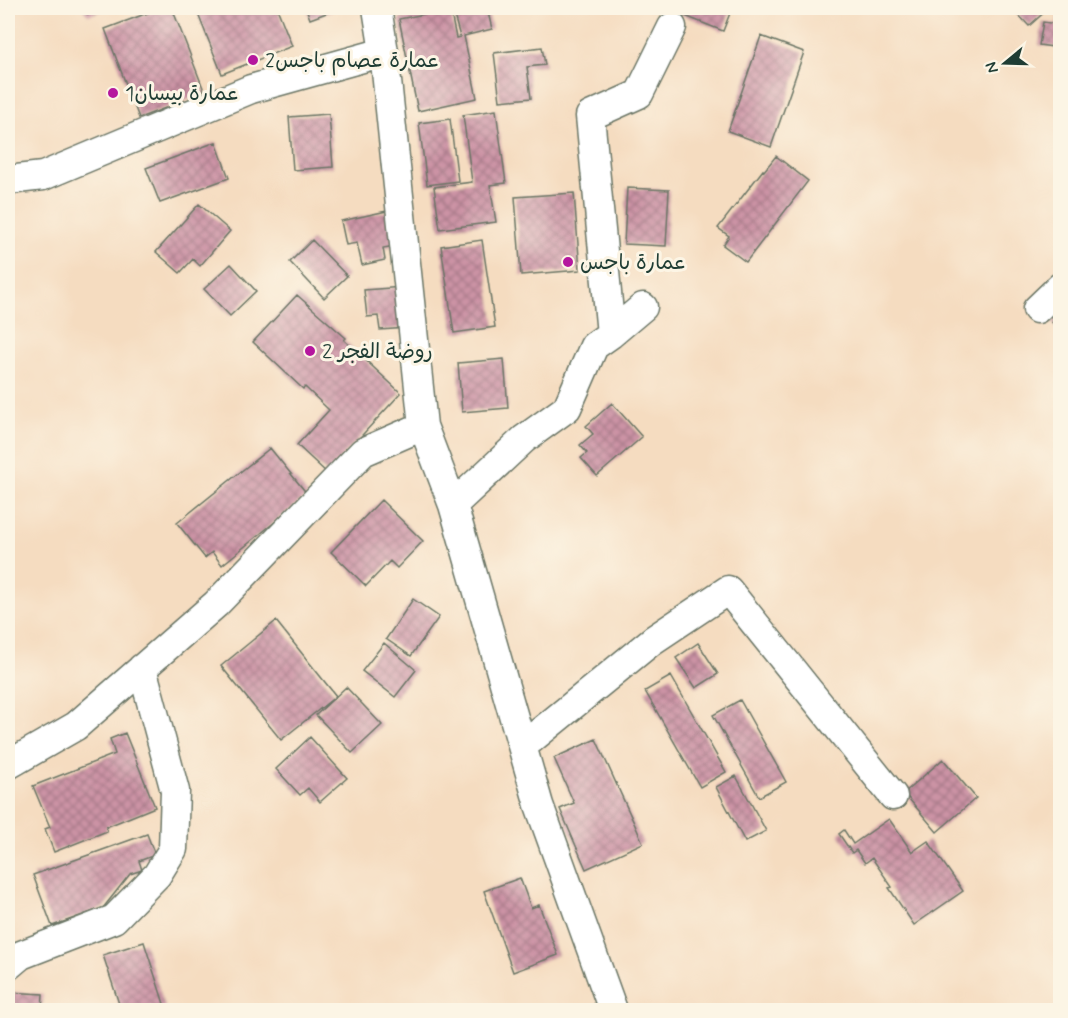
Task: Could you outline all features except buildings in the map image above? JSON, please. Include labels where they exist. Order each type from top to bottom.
[{"type":"street","points":[[377,8],[384,52],[423,426],[453,505],[539,805],[613,1011]]},
{"type":"street","points":[[611,334],[590,116],[639,94],[672,27]]},
{"type":"street","points":[[8,180],[43,176],[251,89],[384,52]]},
{"type":"street","points":[[1037,309],[1060,287]]},
{"type":"street","points":[[453,505],[524,439],[567,408],[594,346],[643,307]]},
{"type":"street","points":[[8,765],[76,726],[216,604],[363,452],[423,426]]},
{"type":"street","points":[[523,746],[653,640],[728,590],[893,796]]},
{"type":"street","points":[[8,966],[21,955],[114,919],[157,875],[172,849],[175,791],[142,668]]},
{"type":"place","name":"عمارة عصام باجس2","points":[[253,60]]},
{"type":"place","name":"عمارة بيسان1","points":[[113,93]]},
{"type":"place","name":"عمارة باجس","points":[[568,262]]},
{"type":"place","name":"روضة الفجر 2","points":[[310,351]]}]
